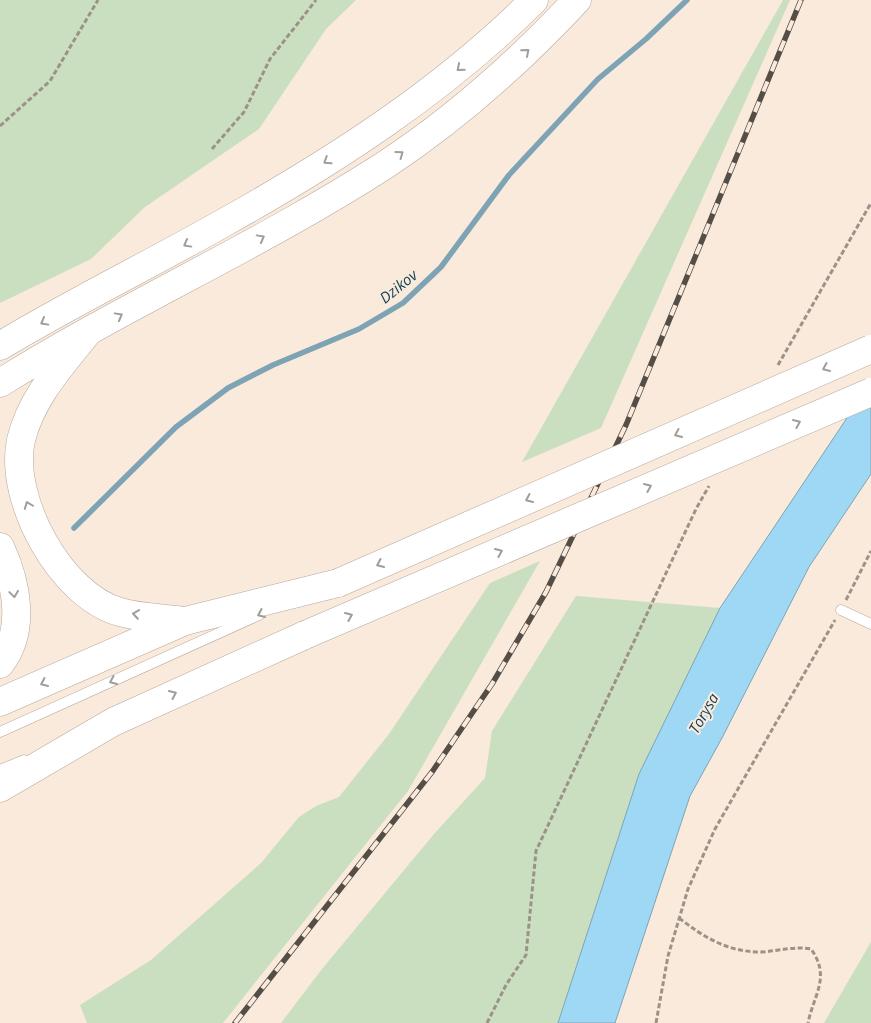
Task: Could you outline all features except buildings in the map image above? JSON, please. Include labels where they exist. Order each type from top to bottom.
[{"type":"main road","points":[[0,346],[234,217],[363,138],[437,86],[498,36],[534,0]]},
{"type":"main road","points":[[0,383],[317,207],[387,164],[456,113],[542,38],[577,0]]},
{"type":"main road","points":[[87,333],[44,387],[30,414],[21,440],[22,490],[41,540],[76,585],[97,601],[120,612],[184,621]]},
{"type":"main road","points":[[0,702],[184,621],[338,583],[871,349]]},
{"type":"main road","points":[[0,788],[113,722],[305,635],[871,392]]},
{"type":"main road","points":[[0,547],[7,561],[14,591],[16,612],[15,637],[0,664]]},
{"type":"main road","points":[[0,809],[113,722]]},
{"type":"lane","points":[[0,732],[282,604],[338,583]]},
{"type":"lane","points":[[841,610],[871,624]]},
{"type":"lane","points":[[0,770],[113,722]]},
{"type":"path","points":[[0,126],[50,81],[98,0]]},
{"type":"path","points":[[212,149],[244,112],[270,59],[316,0]]},
{"type":"path","points":[[773,373],[871,202]]},
{"type":"path","points":[[488,1023],[506,985],[526,955],[536,851],[696,509],[710,484]]},
{"type":"path","points":[[656,1023],[668,956],[679,918],[688,889],[715,829],[841,610],[871,551]]},
{"type":"path","points":[[679,918],[705,938],[731,948],[761,952],[797,947],[811,949],[819,960],[822,971],[821,984],[811,1007],[808,1023]]},
{"type":"green space","points":[[0,0],[356,0],[326,29],[259,129],[145,207],[91,259],[0,303]]},
{"type":"green space","points":[[783,0],[790,0],[601,428],[522,462]]},
{"type":"green space","points":[[540,561],[408,791],[223,1023],[87,1023],[80,1005],[151,960],[261,863],[299,817],[316,806],[339,797],[389,734],[490,583]]},
{"type":"green space","points":[[576,596],[720,608],[639,774],[558,1023],[281,1023],[322,969],[434,834],[485,778],[492,731]]},
{"type":"green space","points":[[871,942],[871,1023],[824,1023]]},
{"type":"water","name":"Torysa","points":[[871,382],[871,474],[809,567],[722,738],[690,796],[615,1023],[558,1023],[639,774],[720,608]]},
{"type":"waterway","name":"Dzikov","points":[[74,528],[176,427],[228,388],[273,365],[359,329],[403,303],[441,267],[509,175],[598,79],[646,39],[687,0]]},
{"type":"railway","points":[[235,1023],[432,772],[492,684],[546,592],[626,425],[801,0]]}]
